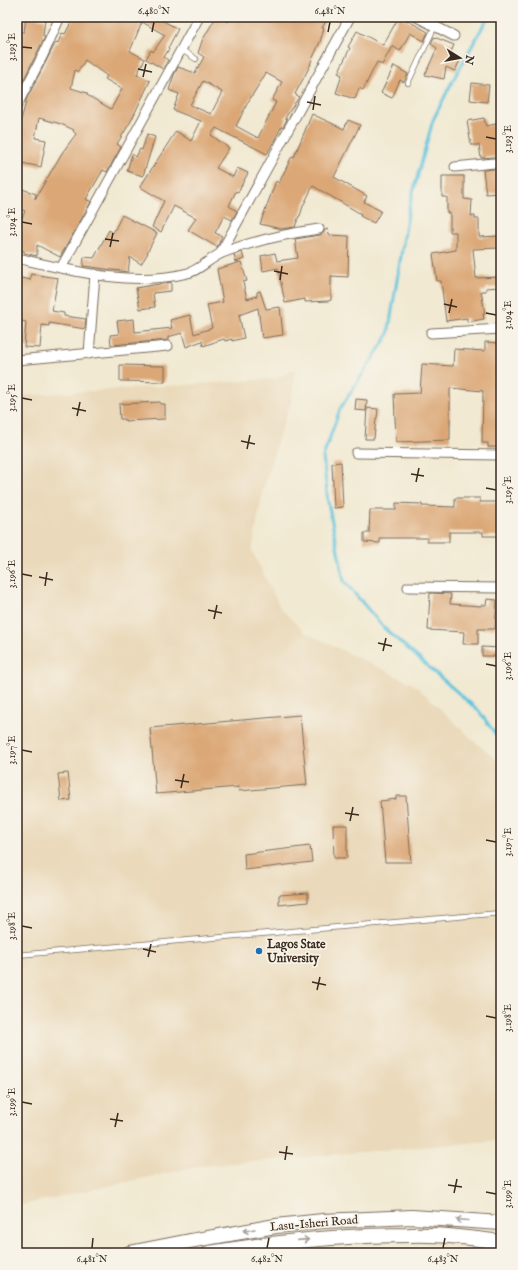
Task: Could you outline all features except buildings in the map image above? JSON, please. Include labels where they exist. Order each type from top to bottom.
[{"type":"main road","name":"Lasu-Isheri Road","points":[[129,1253],[190,1240],[276,1226],[323,1221],[412,1217],[501,1223]]},
{"type":"main road","name":"Lasu-Isheri Road","points":[[209,1253],[290,1241],[410,1234],[501,1242]]},
{"type":"street","points":[[17,105],[43,55],[60,17]]},
{"type":"street","points":[[61,268],[199,17]]},
{"type":"street","points":[[220,254],[350,17]]},
{"type":"street","points":[[417,17],[454,36]]},
{"type":"street","points":[[455,167],[494,163],[501,164]]},
{"type":"street","points":[[17,258],[95,274],[134,279],[164,277],[190,272],[220,254],[248,244],[274,236],[319,229]]},
{"type":"street","points":[[89,354],[95,274]]},
{"type":"street","points":[[432,333],[501,329]]},
{"type":"street","points":[[17,360],[168,346]]},
{"type":"street","points":[[356,452],[501,455]]},
{"type":"street","points":[[408,587],[501,588]]},
{"type":"lane","points":[[408,83],[435,26]]},
{"type":"lane","points":[[182,50],[196,59]]},
{"type":"lane","points":[[17,955],[501,913]]},
{"type":"shaded area","name":"Lagos State University","points":[[295,370],[291,402],[279,435],[263,490],[252,551],[281,609],[304,632],[415,685],[474,741],[501,763],[501,1140],[200,1166],[17,1206],[17,396],[274,379]]},
{"type":"waterway","points":[[488,17],[433,120],[409,207],[388,335],[340,409],[323,457],[328,502],[344,581],[384,628],[479,711],[501,742]]},
{"type":"place","name":"Lagos State University","points":[[259,951]]}]
